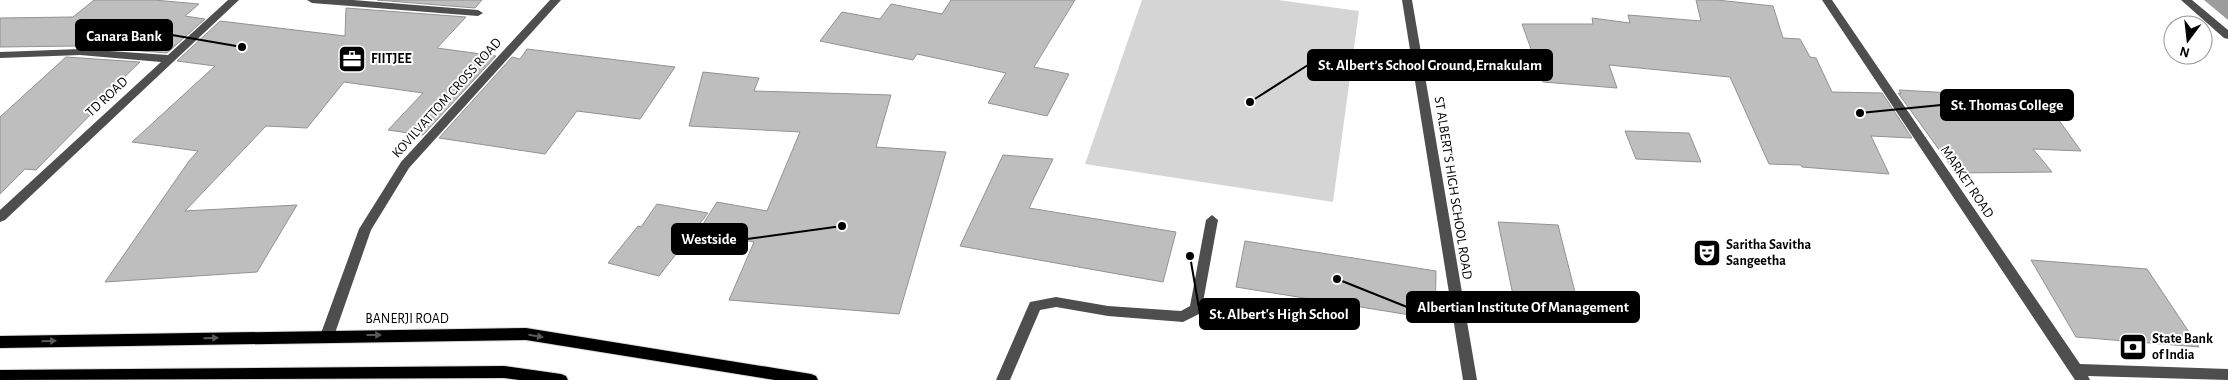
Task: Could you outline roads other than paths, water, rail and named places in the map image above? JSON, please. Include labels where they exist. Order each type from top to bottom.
[{"type":"main road","name":"BANERJI ROAD","points":[[0,342],[526,334],[811,380]]},
{"type":"main road","points":[[0,376],[501,376],[561,380]]},
{"type":"street","name":"TD ROAD","points":[[0,217],[234,0]]},
{"type":"street","points":[[312,0],[478,13]]},
{"type":"street","name":"KOVILVATTOM CROSS ROAD","points":[[327,336],[365,229],[405,165],[556,0]]},
{"type":"street","name":"ST ALBERT'S HIGH SCHOOL ROAD","points":[[1407,0],[1470,380]]},
{"type":"street","name":"MARKET ROAD","points":[[1827,0],[2080,375]]},
{"type":"street","points":[[2186,0],[2228,36]]},
{"type":"street","points":[[0,55],[80,52],[170,59]]},
{"type":"street","points":[[1003,380],[1035,306],[1056,302],[1108,311],[1183,317],[1196,309],[1212,220]]},
{"type":"street","points":[[2080,375],[2228,374]]},
{"type":"place","name":"Canara Bank","points":[[242,47]]},
{"type":"place","name":"FIITJEE","points":[[352,59]]},
{"type":"place","name":"St. Albert’s School Ground,Ernakulam","points":[[1250,102]]},
{"type":"place","name":"St. Thomas College","points":[[1860,113]]},
{"type":"place","name":"Westside","points":[[842,226]]},
{"type":"place","name":"Saritha Savitha Sangeetha","points":[[1707,253]]},
{"type":"place","name":"St. Albert's High School","points":[[1190,256]]},
{"type":"place","name":"Albertian Institute Of Management","points":[[1337,279]]},
{"type":"place","name":"State Bank of India","points":[[2133,347]]}]
